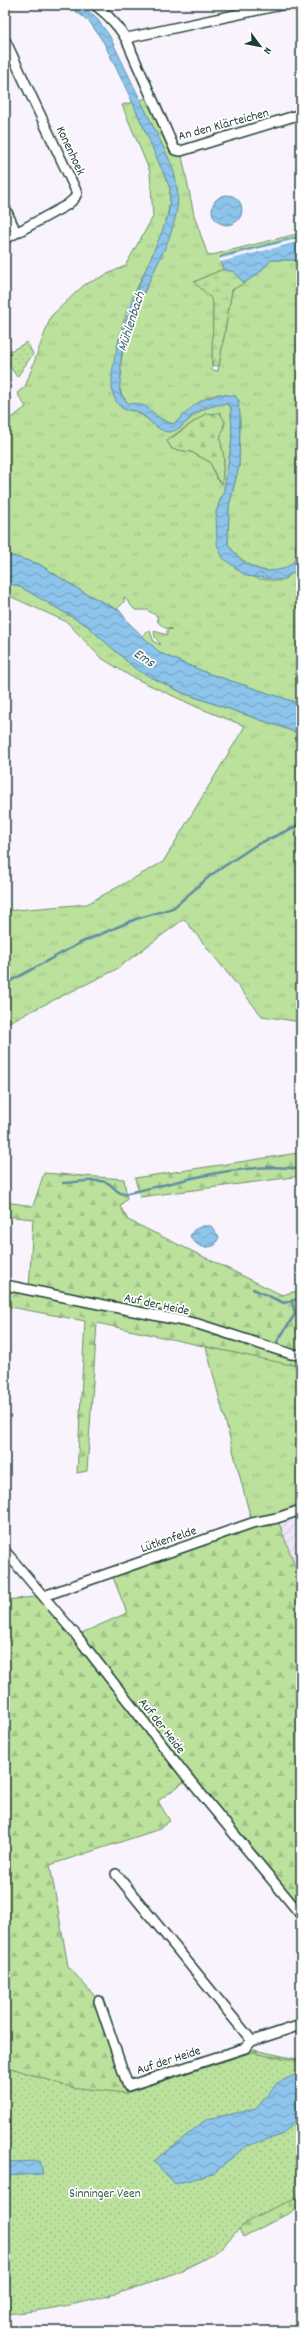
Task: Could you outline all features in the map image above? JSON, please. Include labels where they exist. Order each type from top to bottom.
[{"type":"street","name":"An den Klärteichen","points":[[95,5],[106,14],[128,38],[132,53],[175,150],[181,151],[301,114]]},
{"type":"street","points":[[128,38],[281,5]]},
{"type":"street","name":"Konenhoek","points":[[5,40],[76,193],[74,199],[67,205],[5,239]]},
{"type":"street","points":[[5,208],[16,232]]},
{"type":"street","name":"Auf der Heide","points":[[5,1285],[198,1324],[290,1354],[301,1355]]},
{"type":"street","name":"Lütkenfelde","points":[[44,1596],[252,1523],[277,1518],[301,1510]]},
{"type":"street","name":"Auf der Heide","points":[[5,1551],[44,1596],[188,1778],[301,1915]]},
{"type":"street","points":[[116,1874],[252,2041]]},
{"type":"street","name":"Auf der Heide","points":[[99,2001],[128,2086],[245,2048],[252,2041],[301,2025]]},
{"type":"shaded area","points":[[301,1510],[301,1582],[277,1518]]},
{"type":"green space","points":[[147,98],[170,150],[181,151],[194,215],[208,256],[301,233],[301,236],[221,256],[223,269],[194,282],[211,297],[213,304],[212,370],[218,371],[232,290],[258,274],[271,260],[301,260],[301,540],[296,550],[297,557],[289,565],[280,570],[261,570],[251,566],[242,560],[228,544],[229,506],[239,466],[240,423],[238,407],[240,402],[235,396],[220,394],[207,397],[173,424],[154,416],[150,410],[128,403],[122,395],[118,383],[122,374],[120,368],[125,337],[170,233],[175,214],[176,196],[170,164],[140,100]]},
{"type":"green space","points":[[133,102],[170,188],[167,218],[156,247],[126,313],[116,357],[113,390],[130,411],[136,411],[158,427],[180,428],[204,409],[211,406],[225,404],[231,407],[232,439],[224,490],[216,512],[218,518],[217,534],[237,570],[259,579],[279,581],[301,567],[301,704],[207,673],[160,653],[142,637],[147,631],[150,631],[154,642],[161,645],[155,637],[154,631],[167,635],[167,630],[172,629],[165,628],[158,622],[157,616],[147,610],[135,610],[124,597],[124,602],[117,609],[120,611],[83,592],[39,564],[5,554],[5,423],[26,407],[17,393],[25,387],[51,316],[84,285],[125,266],[153,217],[150,172],[122,105]],"holes":[[[220,413],[225,422],[220,439],[224,458],[222,484],[217,479],[210,462],[191,452],[172,449],[167,440],[205,414]]]},
{"type":"green space","points":[[223,269],[234,272],[244,283],[232,290],[219,366],[212,365],[213,304],[210,297],[194,282]]},
{"type":"green space","points":[[27,342],[33,354],[17,377],[5,359],[5,354]]},
{"type":"green space","points":[[220,413],[225,422],[220,439],[224,458],[222,484],[217,479],[210,462],[191,452],[172,449],[167,441],[205,414]]},
{"type":"green space","points":[[5,583],[19,586],[86,625],[137,670],[183,693],[301,734],[301,1022],[262,1016],[184,919],[115,970],[5,1024],[5,911],[87,904],[163,862],[245,726],[199,708],[130,676],[100,657],[67,622],[5,594]]},
{"type":"green space","points":[[301,1153],[301,1176],[140,1197],[135,1178]]},
{"type":"green space","points":[[44,1173],[124,1179],[127,1199],[120,1206],[128,1220],[282,1295],[301,1290],[301,1365],[286,1364],[97,1323],[87,1471],[77,1473],[85,1321],[5,1306],[5,1285],[29,1290],[33,1219],[5,1216],[5,1202],[33,1206]]},
{"type":"green space","points":[[206,1347],[301,1365],[301,1510],[252,1523]]},
{"type":"green space","points":[[277,1518],[301,1582],[301,1915],[188,1779],[158,1801],[170,1821],[157,1830],[50,1865],[68,1966],[99,2001],[128,2086],[245,2048],[301,2060],[301,2207],[243,2237],[239,2229],[221,2247],[202,2260],[157,2279],[5,2077],[5,1600],[44,1596],[77,1635],[127,1613],[111,1572]]},
{"type":"green space","name":"Sinninger Veen","points":[[256,2051],[257,2054],[301,2061],[301,2197],[253,2218],[213,2254],[165,2277],[139,2287],[85,2302],[5,2314],[5,2066],[70,2087],[126,2093]]},
{"type":"water","name":"Mühlenbach","points":[[67,5],[79,5],[94,15],[109,35],[169,159],[177,187],[178,201],[176,215],[170,235],[126,333],[122,352],[121,395],[128,403],[144,406],[150,409],[160,419],[173,424],[196,404],[217,394],[235,396],[238,399],[238,407],[240,412],[239,466],[229,506],[228,544],[245,563],[260,570],[268,571],[288,567],[297,557],[298,552],[295,547],[301,540],[301,567],[283,580],[246,576],[223,558],[217,544],[216,512],[224,490],[232,439],[231,407],[227,404],[223,404],[201,410],[177,430],[168,432],[160,429],[140,413],[122,408],[113,394],[112,372],[118,345],[127,316],[167,218],[170,188],[131,99],[104,43],[89,21]]},
{"type":"water","points":[[227,195],[238,199],[242,210],[238,221],[227,225],[216,221],[212,210],[216,199]]},
{"type":"water","points":[[301,236],[301,260],[271,260],[258,274],[244,283],[234,272],[223,269],[220,257]]},
{"type":"water","name":"Ems","points":[[5,554],[39,564],[83,592],[120,611],[128,622],[160,653],[207,673],[301,704],[301,734],[183,693],[137,670],[86,625],[19,586],[5,583]]},
{"type":"water","points":[[202,1226],[211,1226],[219,1237],[215,1245],[204,1247],[198,1245],[192,1239],[190,1236],[194,1230]]},
{"type":"water","points":[[297,2074],[301,2075],[301,2115],[282,2135],[246,2146],[213,2174],[175,2184],[154,2161],[207,2119],[256,2109],[277,2083]]},
{"type":"water","points":[[40,2161],[43,2174],[5,2176],[5,2162]]},
{"type":"pier","points":[[301,238],[301,241],[220,262],[219,259]]},
{"type":"waterway","points":[[5,984],[80,943],[136,919],[173,908],[211,875],[256,845],[301,824]]},
{"type":"waterway","points":[[63,1183],[101,1181],[109,1183],[119,1192],[124,1194],[235,1170],[279,1167],[301,1169]]},
{"type":"waterway","points":[[253,1289],[284,1303],[301,1298]]},
{"type":"waterway","points":[[277,1342],[295,1314],[292,1301]]}]
